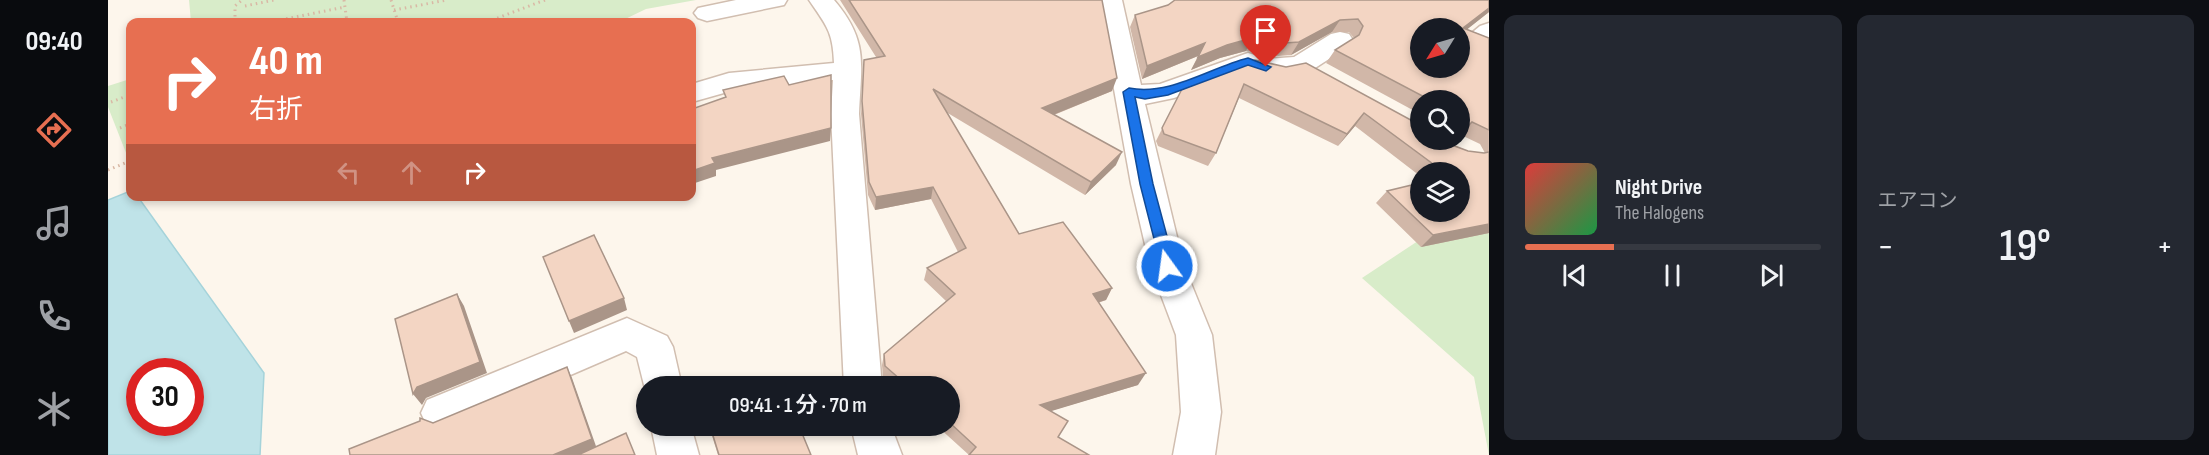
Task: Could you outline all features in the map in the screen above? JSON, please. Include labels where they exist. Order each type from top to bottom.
[{"type":"street","points":[[707,13],[775,0]]},
{"type":"street","points":[[820,0],[836,17],[846,39],[848,70],[845,114],[862,376]]},
{"type":"street","points":[[1110,0],[1147,184],[1167,266],[1194,335],[1201,412],[1194,455]]},
{"type":"street","points":[[1129,92],[1145,95],[1164,92],[1248,61],[1280,69],[1302,64],[1340,40]]},
{"type":"street","points":[[1302,64],[1332,80]]},
{"type":"street","points":[[696,92],[729,82],[848,70]]},
{"type":"street","points":[[441,413],[627,334],[654,347],[661,376]]},
{"type":"street","points":[[674,436],[678,455]]},
{"type":"street","points":[[873,436],[880,455]]},
{"type":"path","points":[[235,18],[236,6],[242,0]]},
{"type":"path","points":[[245,6],[274,0]]},
{"type":"path","points":[[344,0],[346,18]]},
{"type":"path","points":[[391,0],[397,18]]},
{"type":"path","points":[[394,9],[447,0]]},
{"type":"path","points":[[498,18],[545,0]]},
{"type":"path","points":[[290,18],[345,7]]},
{"type":"path","points":[[111,102],[126,96]]},
{"type":"path","points":[[120,128],[126,126]]},
{"type":"path","points":[[108,170],[126,163]]},
{"type":"green space","points":[[189,0],[696,0],[646,9],[627,18],[191,18]]},
{"type":"green space","points":[[126,80],[126,153],[108,107],[108,86]]},
{"type":"green space","points":[[1489,194],[1489,455],[1474,377],[1362,278],[1447,222],[1470,222],[1470,207]]},
{"type":"water","points":[[126,193],[126,201],[141,201],[264,373],[260,455],[108,455],[108,200]]},
{"type":"building","points":[[849,0],[1102,0],[1117,78],[1042,108],[1122,152],[1091,182],[933,89],[1019,234],[1063,222],[1112,288],[1093,294],[1146,373],[1040,405],[1068,421],[1058,437],[1089,455],[969,455],[976,447],[960,432],[960,376],[896,376],[885,366],[884,354],[955,294],[927,268],[966,248],[933,187],[876,197],[869,182],[862,101],[864,60],[885,56]]},
{"type":"building","points":[[1175,0],[1489,0],[1489,8],[1470,23],[1470,18],[1410,18],[1410,78],[1470,78],[1470,31],[1489,38],[1489,130],[1472,122],[1470,124],[1470,90],[1411,90],[1335,50],[1359,35],[1363,26],[1358,19],[1340,20],[1299,42],[1285,43],[1252,38],[1198,57],[1205,43],[1147,66],[1135,15],[1168,5]]},
{"type":"building","points":[[1255,60],[1286,67],[1306,63],[1410,120],[1410,147],[1364,113],[1347,134],[1244,84],[1216,153],[1164,134],[1162,128],[1183,87]]},
{"type":"building","points":[[831,75],[831,128],[712,158],[715,163],[696,170],[696,108],[726,97],[723,90],[784,76],[789,85]]},
{"type":"building","points":[[1414,150],[1489,152],[1489,224],[1433,235],[1419,222],[1470,222],[1470,162],[1430,162]]},
{"type":"building","points":[[1410,185],[1410,213],[1387,191]]},
{"type":"building","points":[[594,235],[624,298],[569,321],[543,257]]},
{"type":"building","points":[[457,294],[480,362],[417,387],[413,394],[395,319]]},
{"type":"building","points":[[567,367],[592,439],[553,455],[350,455],[349,449],[420,421],[420,418],[433,423]]},
{"type":"building","points":[[626,433],[635,455],[578,455]]},
{"type":"building","points":[[713,436],[803,436],[811,455],[719,455]]},
{"type":"route","points":[[1167,266],[1147,184],[1129,92],[1145,95],[1164,92],[1248,61],[1266,67]]}]
